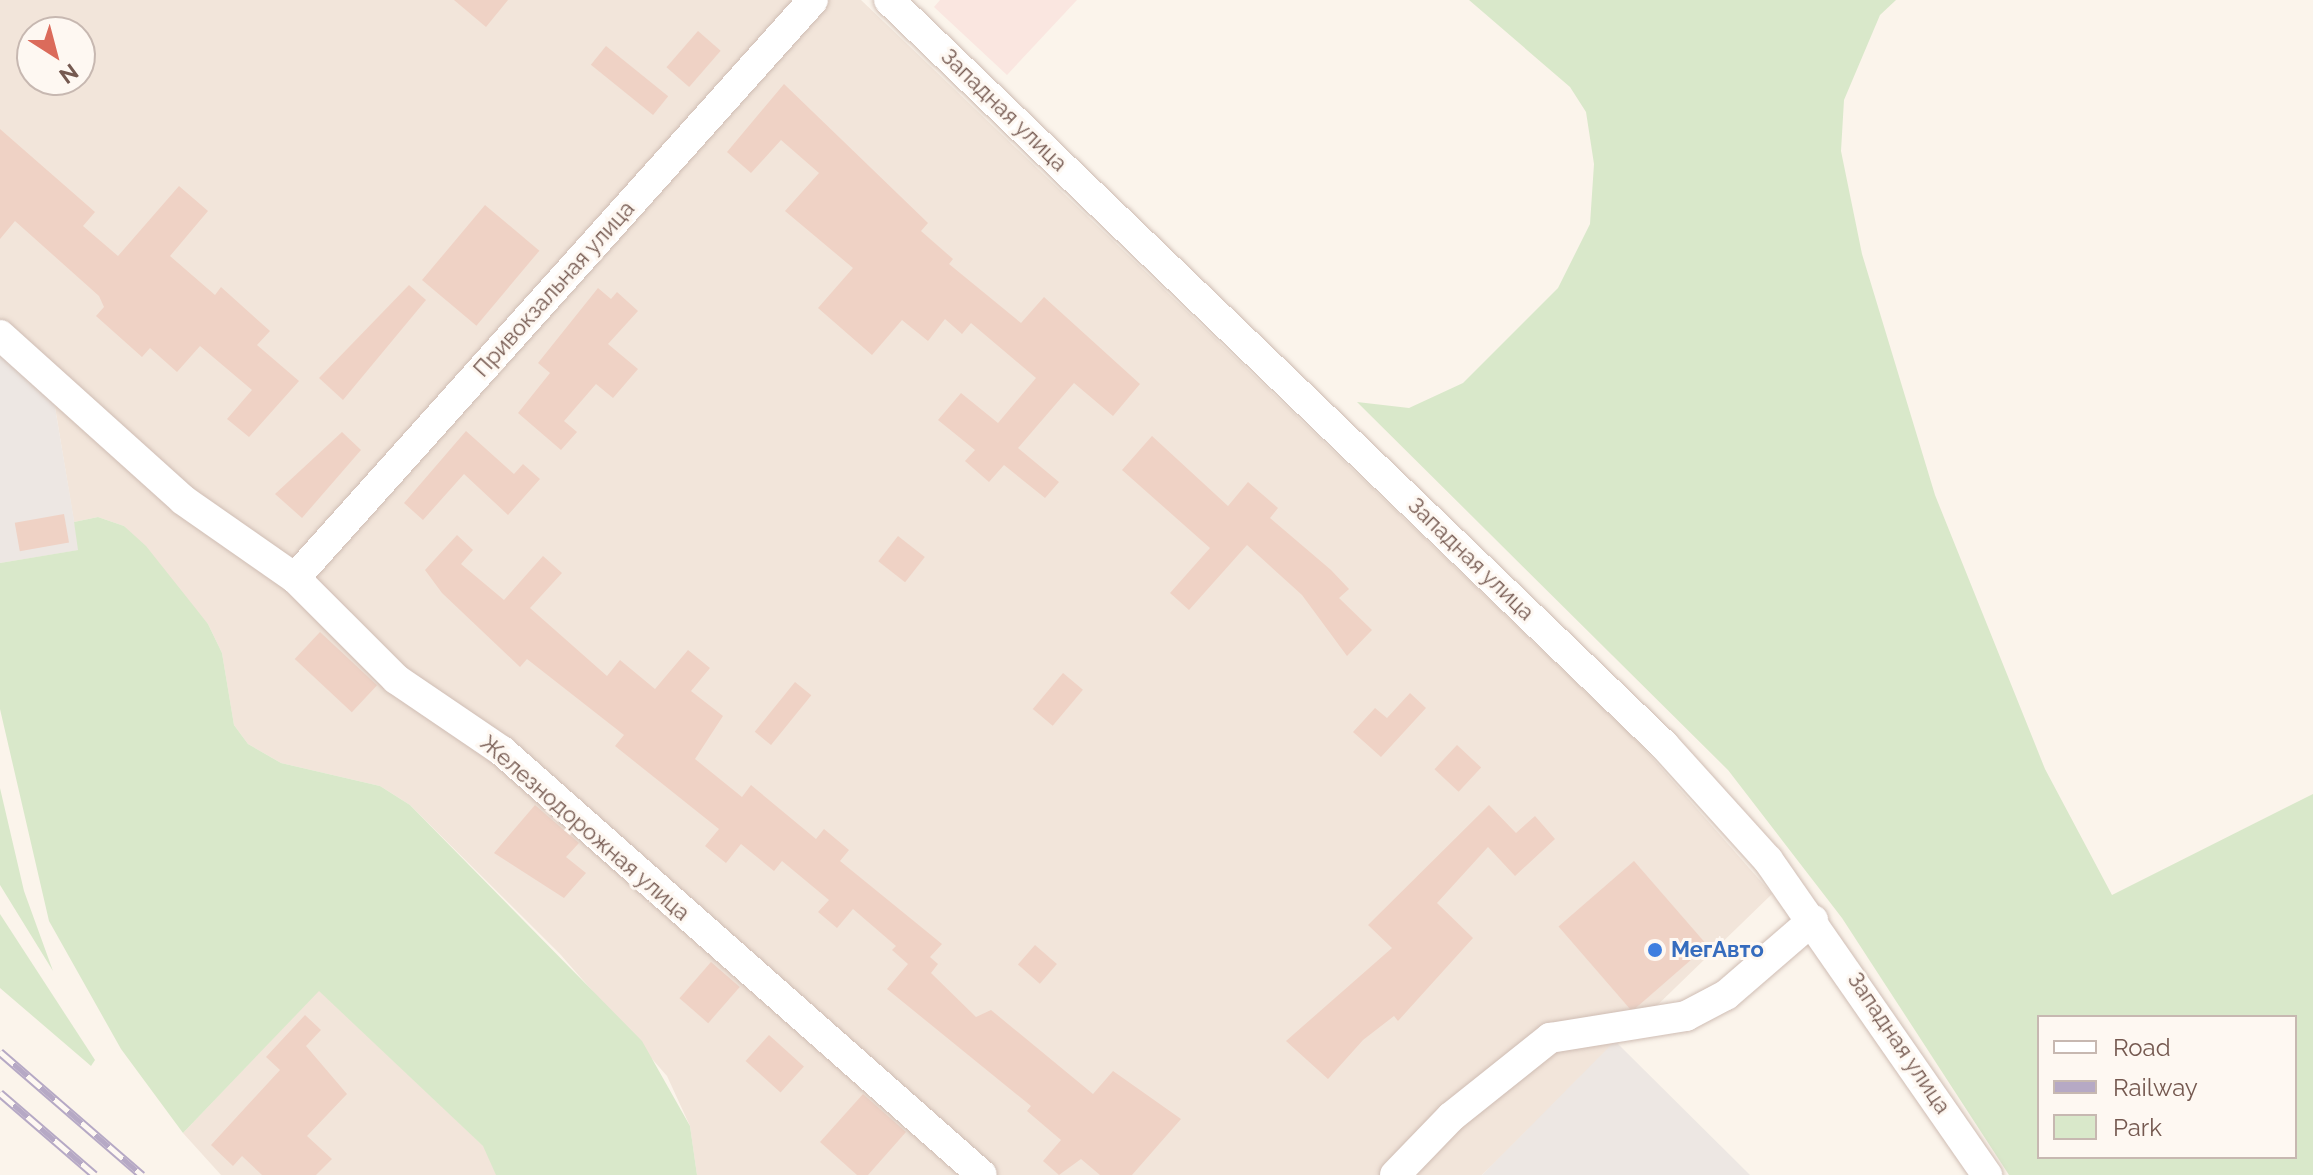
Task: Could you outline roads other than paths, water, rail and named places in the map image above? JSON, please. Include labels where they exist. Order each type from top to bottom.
[{"type":"street","name":"Привокзальная улица","points":[[295,578],[813,0]]},
{"type":"street","name":"Западная улица","points":[[889,0],[1664,745],[1813,920],[1987,1175]]},
{"type":"street","name":"Железнодорожная улица","points":[[0,335],[183,500],[295,578],[396,679],[502,751],[982,1175]]},
{"type":"street","points":[[1395,1175],[1451,1117],[1550,1038],[1686,1016],[1726,995],[1813,920]]},
{"type":"railway","points":[[0,1052],[142,1175]]},
{"type":"railway","points":[[0,1093],[95,1175]]},
{"type":"place","name":"МегАвто","points":[[1655,950]]}]
